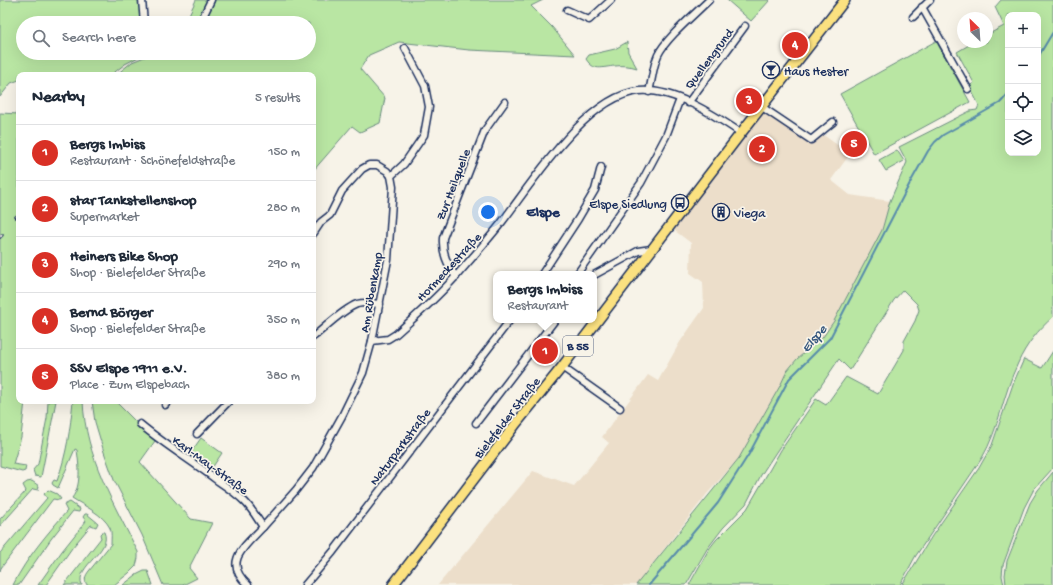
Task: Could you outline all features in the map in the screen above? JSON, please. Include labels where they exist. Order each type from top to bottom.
[{"type":"main road","name":"Bielefelder Straße","points":[[597,321],[845,0]]},
{"type":"main road","name":"Bielefelder Straße","points":[[393,585],[595,323]]},
{"type":"street","points":[[142,0],[143,16]]},
{"type":"street","points":[[203,16],[211,0]]},
{"type":"street","points":[[567,10],[589,20],[610,0]]},
{"type":"street","points":[[649,92],[654,68],[660,50],[677,30],[709,0]]},
{"type":"street","points":[[913,17],[930,0]]},
{"type":"street","points":[[922,7],[968,89]]},
{"type":"street","name":"Quellengrund","points":[[688,102],[745,26]]},
{"type":"street","points":[[316,230],[321,222],[330,215],[342,191],[362,168],[369,165],[377,165],[387,171],[391,176],[404,164],[424,135],[428,107],[425,86],[405,48]]},
{"type":"street","name":"Hormeckestraße","points":[[372,341],[388,339],[396,334],[426,307],[456,276],[501,223],[553,153],[586,119],[606,103],[629,93],[649,92],[665,94],[688,102],[741,133]]},
{"type":"street","points":[[579,271],[641,183],[666,136],[680,99]]},
{"type":"street","name":"Zur Heilquelle","points":[[456,276],[445,258],[443,238],[485,130],[505,102]]},
{"type":"street","points":[[762,107],[811,140],[833,122]]},
{"type":"street","points":[[544,271],[595,190],[601,167]]},
{"type":"street","name":"Am Rübenkamp","points":[[263,527],[296,490],[318,460],[363,373],[372,341],[388,260],[393,186],[391,176]]},
{"type":"street","points":[[597,273],[638,251],[651,249]]},
{"type":"street","points":[[316,335],[350,308],[358,304],[380,304]]},
{"type":"street","name":"Naturparkstraße","points":[[305,585],[347,534],[508,323]]},
{"type":"street","points":[[476,423],[553,323]]},
{"type":"street","points":[[562,367],[620,408]]},
{"type":"street","points":[[197,434],[226,404]]},
{"type":"street","name":"Karl-May-Straße","points":[[140,424],[164,444],[200,467],[239,496],[250,507],[263,527]]},
{"type":"street","points":[[248,585],[237,571],[236,560],[263,527]]},
{"type":"shaded area","points":[[764,111],[811,142],[822,134],[850,154],[831,180],[850,195],[890,201],[882,230],[834,321],[823,337],[797,359],[787,371],[739,458],[707,494],[636,585],[438,585],[533,471],[574,486],[609,443],[602,437],[648,375],[658,381],[680,342],[704,308],[703,282],[690,273],[691,243],[671,228]]},
{"type":"green space","points":[[0,0],[140,0],[141,16],[16,16],[16,60],[133,60],[115,72],[16,72],[16,81],[11,83],[0,97]]},
{"type":"green space","points":[[196,0],[543,0],[531,6],[552,27],[575,55],[469,50],[399,42],[369,55],[360,69],[385,98],[380,123],[360,132],[352,126],[316,168],[316,72],[120,72],[137,60],[316,60],[316,16],[188,16]]},
{"type":"green space","points":[[727,0],[770,0],[751,21]]},
{"type":"green space","points":[[1001,0],[1053,0],[1053,317],[1042,327],[1021,356],[1008,387],[988,447],[915,557],[900,585],[689,585],[709,549],[747,509],[781,450],[816,399],[826,405],[846,377],[878,394],[904,350],[904,341],[919,310],[917,304],[903,290],[894,300],[850,370],[839,359],[761,475],[746,504],[723,528],[707,549],[686,585],[636,585],[739,458],[787,371],[797,359],[823,337],[834,321],[882,230],[890,201],[907,162],[899,147],[970,111],[977,110],[979,105],[969,86],[974,83],[957,52],[964,48],[993,48],[993,32],[1004,26],[995,7]]},
{"type":"green space","points":[[936,41],[970,102],[874,154],[840,94]]},
{"type":"green space","points":[[627,42],[628,52],[637,68],[621,66],[599,68],[592,66],[586,59],[589,55],[615,49]]},
{"type":"green space","points":[[0,113],[16,114],[16,404],[25,404],[21,437],[13,464],[26,466],[25,471],[22,472],[0,466]]},
{"type":"green space","points":[[897,150],[904,161],[886,171],[879,160]]},
{"type":"green space","points":[[1053,351],[1053,468],[1034,489],[1024,508],[1003,565],[1002,576],[1004,585],[902,585],[932,536],[979,468],[992,445],[1013,384],[1024,359],[1042,368]]},
{"type":"green space","points":[[48,404],[55,404],[41,477],[35,476],[33,470],[38,464],[47,418]]},
{"type":"green space","points":[[73,404],[83,404],[89,441],[102,479],[138,552],[136,566],[114,585],[87,585],[85,581],[88,573],[111,544],[111,534],[110,528],[103,519],[72,498],[79,481],[77,450],[75,449],[58,488],[52,483],[54,480],[57,481],[66,451]]},
{"type":"green space","points":[[92,404],[118,404],[155,441],[140,462],[191,519],[212,523],[189,568],[197,578],[183,585],[163,585],[142,535],[114,480],[95,422]]},
{"type":"green space","points":[[201,438],[222,453],[210,471],[189,455]]},
{"type":"green space","points":[[1053,472],[1053,585],[1006,585],[1005,575],[1007,561],[1030,503],[1038,490]]},
{"type":"green space","points":[[32,481],[39,486],[38,490],[33,489],[0,526],[0,519],[26,491],[23,485]]},
{"type":"green space","points":[[48,490],[57,494],[61,499],[53,499],[0,571],[0,553],[47,498],[44,494]]},
{"type":"green space","points":[[70,502],[80,509],[79,512],[73,511],[51,539],[19,585],[13,585],[31,555],[67,511],[64,505]]},
{"type":"green space","points":[[85,514],[98,523],[96,527],[91,525],[72,548],[46,585],[38,585],[86,521],[83,517]]},
{"type":"green space","points":[[104,532],[105,539],[103,546],[83,571],[81,578],[82,585],[64,585],[101,538],[100,534]]},
{"type":"green space","points":[[144,571],[148,571],[153,585],[123,585],[136,575]]},
{"type":"waterway","name":"Elspe","points":[[1041,52],[1053,32]]},
{"type":"waterway","name":"Elspe","points":[[649,585],[718,503],[749,454],[789,379],[830,338],[928,151],[943,135],[1000,103],[1005,97]]},
{"type":"place","name":"Bernd Börger","points":[[795,45]]},
{"type":"place","name":"Haus Hester","points":[[771,70]]},
{"type":"place","name":"Heiners Bike Shop","points":[[749,101]]},
{"type":"place","name":"SSV Elspe 1911 e.V.","points":[[854,144]]},
{"type":"place","name":"star Tankstellenshop","points":[[762,149]]},
{"type":"place","name":"Elspe Siedlung","points":[[680,203]]},
{"type":"place","name":"Viega","points":[[721,212]]},
{"type":"place","name":"Bergs Imbiss","points":[[545,351]]},
{"type":"district","name":"Elspe","points":[[543,211]]}]
